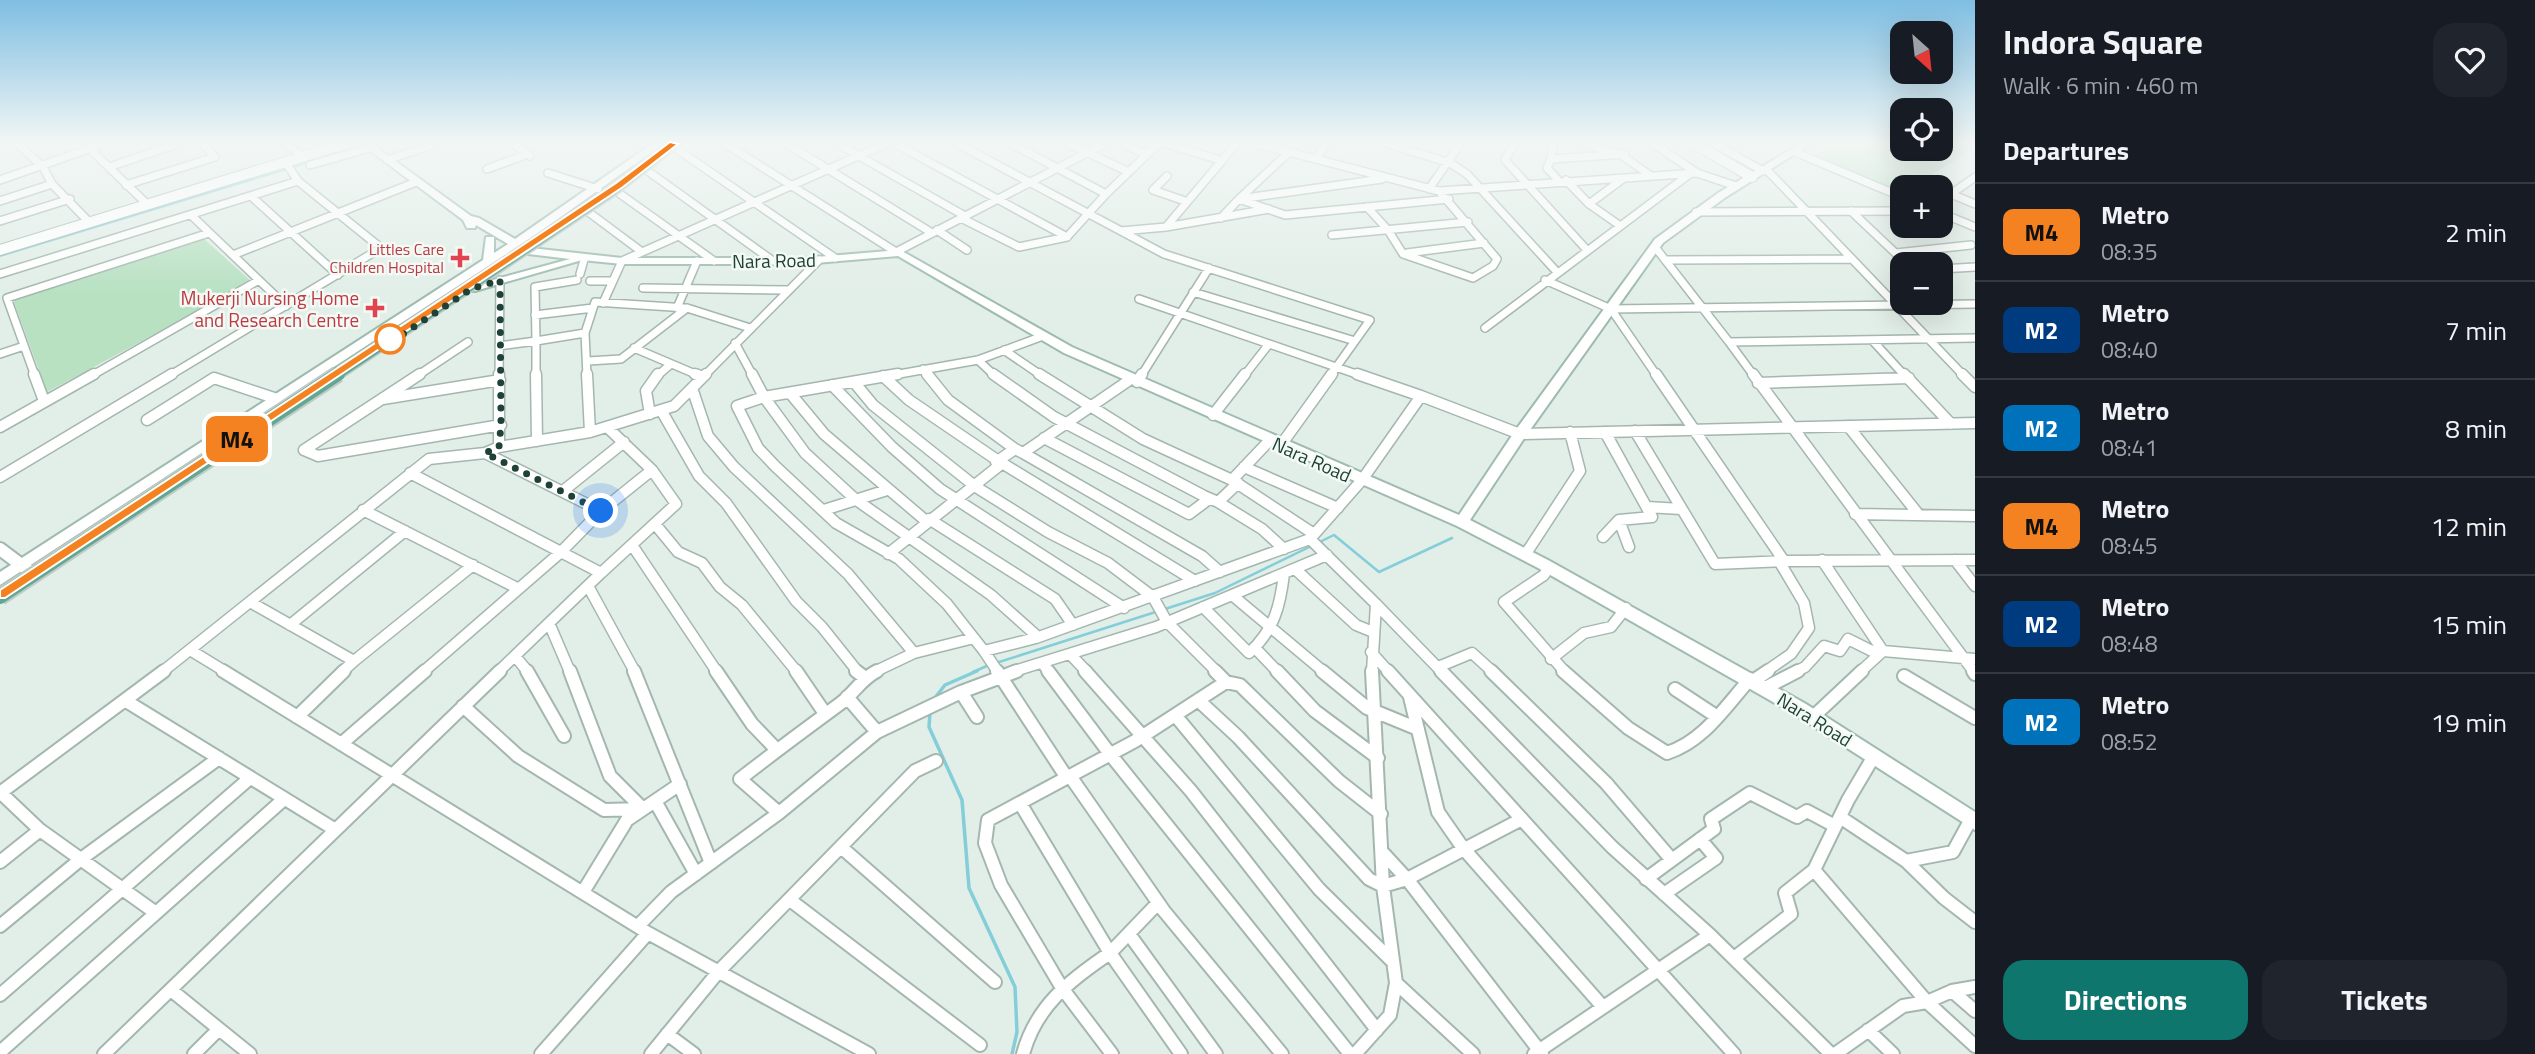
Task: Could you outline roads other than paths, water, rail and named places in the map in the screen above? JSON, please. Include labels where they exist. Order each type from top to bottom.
[{"type":"main road","points":[[432,193],[467,218],[468,223],[517,250],[580,260]]},
{"type":"main road","points":[[0,600],[471,289],[517,250],[529,235],[592,193]]},
{"type":"main road","points":[[0,586],[598,193]]},
{"type":"main road","points":[[0,600],[609,193]]},
{"type":"main road","points":[[0,579],[488,262],[517,250],[587,211],[613,193]]},
{"type":"main road","points":[[1462,523],[1520,434],[1655,247],[1678,225],[1726,193]]},
{"type":"main road","points":[[494,237],[529,235]]},
{"type":"main road","points":[[488,262],[494,237]]},
{"type":"main road","points":[[517,250],[604,258]]},
{"type":"main road","name":"Nara Road","points":[[604,258],[622,261],[773,261],[819,260],[895,252],[1043,336],[1134,381],[1462,523],[1549,567],[1626,608],[1813,717],[1973,821]]},
{"type":"main road","points":[[471,289],[580,260],[604,258]]},
{"type":"street","points":[[0,201],[24,193]]},
{"type":"street","points":[[63,193],[90,223]]},
{"type":"street","points":[[135,193],[148,205]]},
{"type":"street","points":[[0,250],[190,193]]},
{"type":"street","points":[[0,274],[260,193]]},
{"type":"street","points":[[0,477],[381,248],[314,193]]},
{"type":"street","points":[[233,255],[389,193]]},
{"type":"street","points":[[619,193],[680,234],[713,261]]},
{"type":"street","points":[[681,193],[773,261]]},
{"type":"street","points":[[739,193],[835,258]]},
{"type":"street","points":[[603,303],[610,281],[622,261],[772,193]]},
{"type":"street","points":[[801,193],[895,252],[1009,193]]},
{"type":"street","points":[[868,193],[967,250]]},
{"type":"street","points":[[922,193],[1019,247],[1067,237],[1106,194]]},
{"type":"street","points":[[987,193],[1067,237]]},
{"type":"street","points":[[1044,438],[1189,514],[1213,500],[1235,482],[1244,467],[1275,442],[1336,368],[1370,320],[1164,254],[1051,193]]},
{"type":"street","points":[[1162,193],[1185,201]]},
{"type":"street","points":[[1166,227],[1192,193]]},
{"type":"street","points":[[1221,218],[1245,193]]},
{"type":"street","points":[[1239,199],[1281,193]]},
{"type":"street","points":[[1367,207],[1388,230],[1403,254],[1473,278],[1493,266],[1497,259],[1442,193]]},
{"type":"street","points":[[1486,193],[1556,271]]},
{"type":"street","points":[[1534,193],[1586,249]]},
{"type":"street","points":[[1577,193],[1619,225]]},
{"type":"street","points":[[1589,204],[1604,193]]},
{"type":"street","points":[[1485,328],[1556,271],[1665,193]]},
{"type":"street","points":[[1785,193],[1806,211],[1890,300]]},
{"type":"street","points":[[1953,194],[1975,204]]},
{"type":"street","points":[[251,196],[338,275]]},
{"type":"street","points":[[0,221],[70,199]]},
{"type":"street","points":[[1239,199],[1285,215],[1449,199]]},
{"type":"street","points":[[1121,231],[1166,227],[1269,209]]},
{"type":"street","points":[[587,211],[642,252]]},
{"type":"street","points":[[1851,211],[1895,252]]},
{"type":"street","points":[[1696,212],[1890,211]]},
{"type":"street","points":[[191,215],[286,306]]},
{"type":"street","points":[[1953,218],[1975,227]]},
{"type":"street","points":[[1332,235],[1468,222]]},
{"type":"street","points":[[44,401],[7,298],[209,233]]},
{"type":"street","points":[[1403,254],[1484,243]]},
{"type":"street","points":[[1905,252],[1970,245]]},
{"type":"street","points":[[1655,247],[1729,342],[1855,514],[1969,659],[1975,674]]},
{"type":"street","points":[[1665,260],[1852,259]]},
{"type":"street","points":[[537,441],[536,287],[579,277],[580,260]]},
{"type":"street","points":[[156,913],[40,830],[1,793],[126,701],[429,459],[485,453],[499,447],[590,432],[674,406],[819,260]]},
{"type":"street","points":[[677,308],[698,261]]},
{"type":"street","points":[[1953,268],[1975,267]]},
{"type":"street","points":[[996,462],[1044,438],[1114,390],[1118,391],[1134,381],[1209,268]]},
{"type":"street","points":[[0,426],[259,280]]},
{"type":"street","points":[[499,447],[500,280]]},
{"type":"street","points":[[1545,280],[1611,309],[1890,306]]},
{"type":"street","points":[[590,281],[610,281]]},
{"type":"street","points":[[643,288],[788,290]]},
{"type":"street","points":[[1193,292],[1355,341]]},
{"type":"street","points":[[1139,299],[1421,396],[1520,434],[1975,423]]},
{"type":"street","points":[[590,432],[585,333],[595,302],[687,308],[750,328]]},
{"type":"street","points":[[1953,304],[1975,304]]},
{"type":"street","points":[[535,315],[593,307]]},
{"type":"street","points":[[588,361],[621,359],[687,308]]},
{"type":"street","points":[[1549,567],[1544,575],[1504,602],[1550,659],[1637,738],[1661,752],[1668,753],[1695,739],[1716,716],[1791,654],[1809,628],[1804,603],[1781,561],[1696,429],[1611,309]]},
{"type":"street","points":[[1905,315],[1975,387]]},
{"type":"street","points":[[499,346],[585,333]]},
{"type":"street","points":[[1043,336],[978,360],[764,397],[737,406],[743,423],[758,448],[836,523],[899,559],[947,604],[984,651],[1068,777],[1158,903],[1282,1054]]},
{"type":"street","points":[[1729,342],[1975,338]]},
{"type":"street","points":[[1872,340],[1951,424]]},
{"type":"street","points":[[468,342],[304,450],[318,456],[501,425]]},
{"type":"street","points":[[735,343],[764,397],[805,453],[855,499],[991,596],[1038,637]]},
{"type":"street","points":[[1213,415],[1269,344]]},
{"type":"street","points":[[0,354],[24,345]]},
{"type":"street","points":[[634,348],[703,377]]},
{"type":"street","points":[[1004,350],[1088,407],[1206,471],[1235,482],[1312,538],[1646,878],[1710,935],[1833,1054],[1903,1006],[1927,1002],[1975,987]]},
{"type":"street","points":[[978,360],[996,379],[1066,422],[1213,500],[1262,530],[1284,549]]},
{"type":"street","points":[[650,414],[644,396],[647,384],[671,363]]},
{"type":"street","points":[[923,369],[948,400],[1019,451],[1202,556],[1220,572]]},
{"type":"street","points":[[883,376],[897,393],[959,432],[1000,465],[888,554]]},
{"type":"street","points":[[147,420],[214,378],[277,399]]},
{"type":"street","points":[[1758,383],[1909,378]]},
{"type":"street","points":[[380,400],[500,380]]},
{"type":"street","points":[[854,382],[873,405],[976,486],[1048,532],[1108,563],[1153,597],[1167,622],[1226,682],[1240,685],[1339,781],[1381,814]]},
{"type":"street","points":[[832,385],[883,440],[956,501],[1083,579],[1124,608]]},
{"type":"street","points":[[692,388],[708,436],[734,467],[848,574],[914,653]]},
{"type":"street","points":[[790,393],[812,423],[887,490],[928,520],[1055,599],[1073,625]]},
{"type":"street","points":[[984,651],[1003,648],[1124,608],[1312,538],[1362,480],[1421,396]]},
{"type":"street","points":[[661,410],[699,476],[726,503],[780,580],[822,626],[850,666],[864,677]]},
{"type":"street","points":[[1848,426],[1919,515]]},
{"type":"street","points":[[104,1054],[334,829],[676,504],[652,470],[607,427]]},
{"type":"street","points":[[1635,431],[1714,564],[1822,560],[1975,560]]},
{"type":"street","points":[[1525,555],[1580,471],[1570,432]]},
{"type":"street","points":[[1603,537],[1619,520],[1651,519],[1605,432]]},
{"type":"street","points":[[563,491],[624,442]]},
{"type":"street","points":[[485,453],[601,511]]},
{"type":"street","points":[[996,462],[1023,474],[1195,581]]},
{"type":"street","points":[[1244,467],[1338,508]]},
{"type":"street","points":[[341,744],[561,552],[601,511],[652,470]]},
{"type":"street","points":[[411,473],[601,573]]},
{"type":"street","points":[[824,510],[887,490]]},
{"type":"street","points":[[1647,507],[1681,509]]},
{"type":"street","points":[[363,510],[517,588]]},
{"type":"street","points":[[1855,514],[1975,516]]},
{"type":"street","points":[[1619,520],[1629,547]]},
{"type":"street","points":[[655,524],[678,552],[702,563],[720,587],[742,605],[801,677],[824,712]]},
{"type":"street","points":[[290,625],[405,531]]},
{"type":"street","points":[[632,545],[752,724],[776,749]]},
{"type":"street","points":[[0,550],[38,577]]},
{"type":"street","points":[[541,1054],[671,892],[779,813],[877,732],[961,692],[1167,622],[1284,574],[1325,554]]},
{"type":"street","points":[[1822,560],[1880,653]]},
{"type":"street","points":[[1955,560],[1975,586]]},
{"type":"street","points":[[297,717],[354,661],[473,565]]},
{"type":"street","points":[[1295,569],[1356,625],[1373,632]]},
{"type":"street","points":[[1203,607],[1249,653],[1272,631],[1280,610],[1284,574]]},
{"type":"street","points":[[588,586],[628,656],[711,863]]},
{"type":"street","points":[[1232,595],[1272,631],[1375,712],[1418,729]]},
{"type":"street","points":[[250,602],[354,661]]},
{"type":"street","points":[[1042,663],[1110,754],[1352,1054],[1391,1015],[1396,983],[1383,886],[1384,854],[1371,652],[1376,604]]},
{"type":"street","points":[[1550,659],[1584,633],[1611,627],[1626,608]]},
{"type":"street","points":[[549,623],[592,727],[599,759],[625,796],[643,809]]},
{"type":"street","points":[[779,813],[740,779],[847,697],[864,677],[914,653],[974,638]]},
{"type":"street","points":[[1756,683],[1805,667],[1824,646],[1840,651],[1848,639],[1880,653],[1969,659]]},
{"type":"street","points":[[1255,648],[1315,710],[1378,758]]},
{"type":"street","points":[[190,650],[643,930],[719,971],[848,1049],[869,1054]]},
{"type":"street","points":[[1371,652],[1734,1054]]},
{"type":"street","points":[[1438,667],[1472,653],[1606,783],[1672,860]]},
{"type":"street","points":[[1813,717],[1880,653]]},
{"type":"street","points":[[1070,654],[1143,736],[1266,886],[1377,1030]]},
{"type":"street","points":[[515,656],[536,682],[564,736]]},
{"type":"street","points":[[1904,676],[1975,718]]},
{"type":"street","points":[[1112,1054],[1062,988],[1001,885],[985,844],[988,820],[1143,736],[1226,682]]},
{"type":"street","points":[[1675,689],[1716,716]]},
{"type":"street","points":[[961,692],[977,717]]},
{"type":"street","points":[[1409,695],[1438,812],[1463,848],[1603,1007]]},
{"type":"street","points":[[847,697],[877,732]]},
{"type":"street","points":[[1198,700],[1238,737],[1369,879],[1383,886],[1407,879],[1522,818]]},
{"type":"street","points":[[126,701],[334,829]]},
{"type":"street","points":[[463,706],[518,756],[604,810],[643,809]]},
{"type":"street","points":[[1175,715],[1319,889],[1394,962]]},
{"type":"street","points":[[1734,958],[1791,914],[1785,893],[1814,870],[1874,756]]},
{"type":"street","points":[[0,926],[81,859],[219,758]]},
{"type":"street","points":[[650,1054],[719,971],[915,771],[936,761]]},
{"type":"street","points":[[0,995],[250,778]]},
{"type":"street","points":[[583,892],[626,820],[680,784]]},
{"type":"street","points":[[1646,878],[1714,829],[1711,819],[1751,791],[1790,815],[1797,817],[1807,811],[1837,822],[1906,861],[1944,898],[1975,922]]},
{"type":"street","points":[[0,1052],[284,799]]},
{"type":"street","points":[[655,801],[696,874]]},
{"type":"street","points":[[1020,803],[1110,953],[1181,1054]]},
{"type":"street","points":[[1906,861],[1953,852],[1973,821]]},
{"type":"street","points":[[0,862],[40,830]]},
{"type":"street","points":[[1664,894],[1716,858],[1700,839]]},
{"type":"street","points":[[841,847],[995,982]]},
{"type":"street","points":[[1384,854],[1407,879],[1538,1053],[1710,935]]},
{"type":"street","points":[[1814,870],[1927,1002],[1975,1046]]},
{"type":"street","points":[[790,900],[980,1045]]},
{"type":"street","points":[[1023,1054],[1026,1036],[1045,1006],[1062,988],[1110,953],[1158,903]]},
{"type":"street","points":[[1129,934],[1216,1054]]},
{"type":"street","points":[[1396,983],[1473,1054]]},
{"type":"street","points":[[172,990],[250,1054]]},
{"type":"street","points":[[1952,992],[1975,1011]]},
{"type":"street","points":[[194,1054],[219,1029]]},
{"type":"street","points":[[1868,1030],[1893,1054]]},
{"type":"street","points":[[667,1034],[694,1054]]},
{"type":"waterway","points":[[0,256],[207,193]]},
{"type":"waterway","points":[[996,663],[1215,593],[1334,535],[1379,572],[1452,538]]},
{"type":"waterway","points":[[973,672],[989,665]]},
{"type":"waterway","points":[[934,699],[945,685],[977,671]]},
{"type":"waterway","points":[[930,712],[929,727],[962,800],[969,888],[1015,987],[1017,1032],[1012,1054]]},
{"type":"railway","points":[[337,374],[608,193]]},
{"type":"railway","points":[[0,594],[337,374]]},
{"type":"metro line","name":"M4","points":[[0,594],[608,193]]},
{"type":"place","name":"Littles Care Children Hospital","points":[[460,258]]},
{"type":"place","name":"Mukerji Nursing Home and Research Centre","points":[[375,308]]}]
